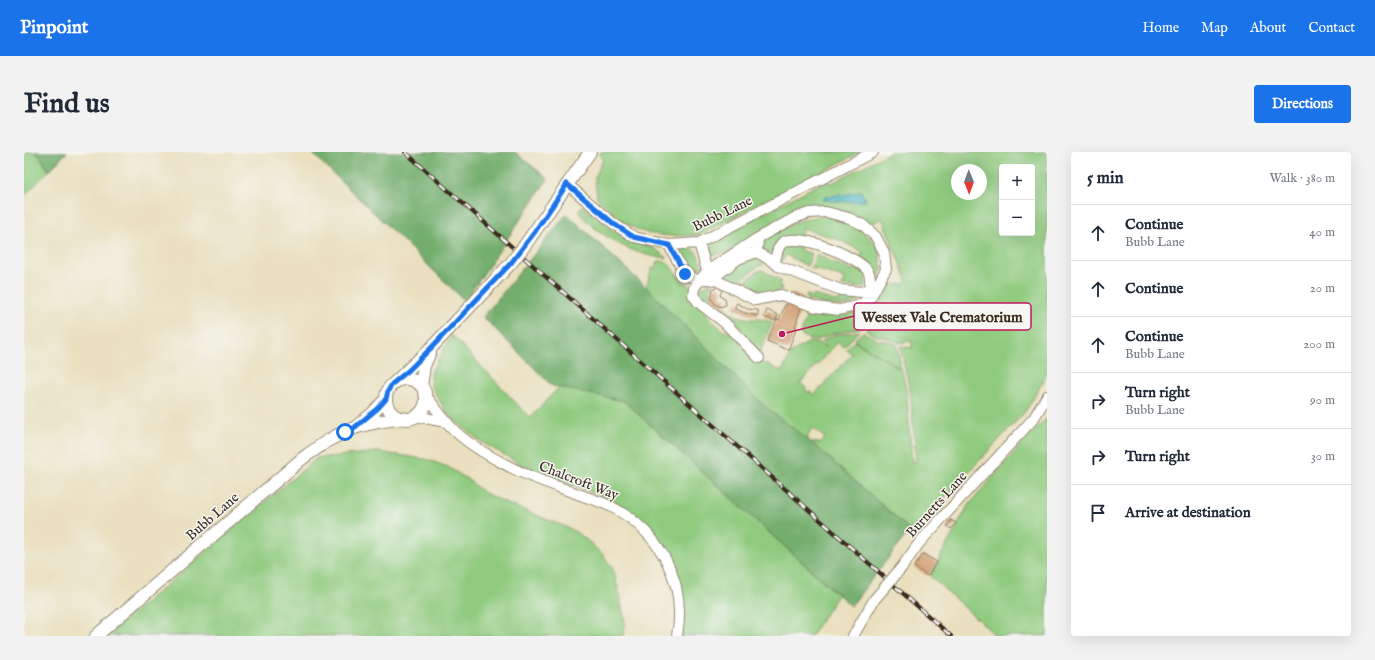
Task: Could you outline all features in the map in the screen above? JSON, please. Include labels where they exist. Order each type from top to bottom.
[{"type":"main road","points":[[432,347],[424,366],[423,390],[425,405],[419,413],[409,417],[398,417],[389,410],[386,399],[389,387],[432,347],[511,263],[587,156]]},
{"type":"main road","points":[[395,382],[406,379],[412,380],[423,390]]},
{"type":"main road","name":"Bubb Lane","points":[[96,636],[303,458],[322,445],[354,428],[372,414],[386,399]]},
{"type":"main road","name":"Bubb Lane","points":[[354,428],[409,417]]},
{"type":"street","name":"Bubb Lane","points":[[567,184],[614,224],[634,237],[669,245],[699,243],[873,152]]},
{"type":"street","points":[[757,252],[778,266],[841,290],[862,292],[873,287],[886,269],[884,252],[876,237],[863,225],[849,218],[826,212],[809,213],[794,218],[758,238],[704,277],[694,288],[693,295],[698,303],[725,323],[759,358]]},
{"type":"street","points":[[757,252],[758,238]]},
{"type":"street","points":[[669,245],[685,274],[716,280],[755,300],[781,295],[816,308],[839,310],[860,305],[871,297],[874,292],[869,273],[863,264],[832,248],[819,244],[798,239],[789,240],[782,243],[776,252],[775,263]]},
{"type":"street","points":[[699,243],[704,277]]},
{"type":"street","points":[[704,277],[723,271],[738,259],[757,252]]},
{"type":"street","name":"Chalcroft Way","points":[[423,390],[446,422],[477,447],[499,461],[528,476],[610,506],[630,518],[645,531],[659,547],[674,577],[678,600],[679,620],[677,636]]},
{"type":"street","name":"Burnetts Lane","points":[[853,636],[874,600],[902,567],[920,542],[1034,418],[1047,396]]},
{"type":"street","name":"Chalcroft Way","points":[[409,417],[446,422]]},
{"type":"green space","points":[[24,152],[35,152],[42,159],[49,171],[24,196]]},
{"type":"green space","points":[[35,152],[67,152],[49,171],[42,159]]},
{"type":"green space","points":[[311,152],[515,152],[548,179],[465,301]]},
{"type":"green space","points":[[601,152],[861,152],[699,235],[673,236],[647,233],[638,230],[622,220],[597,198],[595,178],[603,159],[599,155]]},
{"type":"green space","points":[[891,152],[1047,152],[1047,375],[1025,412],[917,527],[910,530],[811,442],[820,443],[825,438],[813,428],[808,434],[809,442],[764,406],[646,287],[652,268],[656,268],[656,262],[667,262],[681,280],[690,287],[711,320],[724,331],[731,332],[757,360],[782,371],[791,353],[809,342],[819,343],[826,347],[821,342],[826,339],[835,335],[859,331],[844,347],[838,342],[800,383],[805,387],[806,391],[814,395],[852,354],[846,349],[854,341],[902,370],[907,396],[912,463],[916,462],[911,396],[900,346],[912,348],[912,341],[899,343],[891,339],[874,335],[866,330],[875,319],[873,299],[882,285],[903,284],[906,281],[882,218],[873,223],[870,227],[813,211],[727,253],[712,255],[706,250],[706,243],[827,180],[830,184]]},
{"type":"green space","points":[[582,206],[619,235],[635,243],[654,248],[667,258],[655,257],[631,250],[609,238],[580,214],[579,210]]},
{"type":"green space","points":[[567,214],[646,287],[764,406],[811,442],[910,530],[851,606],[624,401],[552,386],[483,317]]},
{"type":"green space","points":[[822,216],[838,218],[861,229],[878,247],[882,270],[876,281],[859,259],[863,252],[837,239],[803,228],[801,236],[771,254],[761,251],[761,241],[776,232],[805,219]]},
{"type":"green space","points":[[802,243],[800,250],[812,254],[807,266],[786,255],[781,262],[780,260],[783,246]]},
{"type":"green space","points":[[685,248],[695,251],[702,266],[695,274],[687,271],[680,258],[680,252]]},
{"type":"green space","points":[[817,255],[852,271],[856,264],[866,272],[865,285],[863,288],[842,286],[844,278],[811,268]]},
{"type":"green space","points":[[753,257],[761,257],[765,260],[762,266],[760,265],[736,284],[720,277],[743,261]]},
{"type":"green space","points":[[762,270],[781,281],[779,286],[782,287],[781,290],[770,294],[760,294],[739,286],[758,271]]},
{"type":"green space","points":[[709,284],[712,284],[709,291],[711,302],[719,309],[725,307],[737,316],[766,320],[772,323],[760,353],[699,298],[697,291]]},
{"type":"green space","points":[[806,294],[813,297],[814,295],[839,302],[841,295],[857,298],[865,296],[851,304],[837,306],[807,300]]},
{"type":"green space","points":[[871,300],[871,320],[863,327],[832,334],[817,340],[811,340],[800,334],[807,315],[804,308],[847,315],[866,308]]},
{"type":"green space","points":[[863,332],[877,340],[891,342],[897,345],[901,369],[854,340]]},
{"type":"green space","points":[[452,335],[530,418],[559,387],[624,401],[838,595],[811,636],[681,636],[684,619],[679,578],[664,546],[638,518],[608,498],[529,469],[480,441],[448,415],[431,386],[431,372]]},
{"type":"green space","points":[[1047,418],[1047,636],[996,636],[930,576],[968,506],[1024,441]]},
{"type":"green space","points":[[378,452],[425,459],[448,467],[467,479],[483,492],[508,504],[571,529],[587,540],[604,556],[614,571],[625,621],[623,636],[106,636],[317,458]]},
{"type":"water","points":[[861,191],[866,201],[847,202],[823,200],[826,196]]},
{"type":"building","points":[[718,286],[722,291],[720,294],[721,297],[725,299],[726,305],[722,307],[716,305],[711,299],[713,289]]},
{"type":"building","points":[[791,293],[804,298],[795,327],[797,327],[788,350],[767,341],[777,319],[779,320],[785,305],[786,306]]},
{"type":"building","points":[[737,303],[747,309],[758,310],[758,316],[745,313],[734,308]]},
{"type":"building","points":[[767,310],[778,315],[775,321],[764,317]]},
{"type":"building","points":[[951,520],[956,523],[951,529],[947,526]]},
{"type":"building","points":[[923,554],[937,562],[928,576],[914,567]]},
{"type":"railway","points":[[405,152],[951,636]]},
{"type":"place","name":"Wessex Vale Crematorium","points":[[782,334]]},
{"type":"route","points":[[345,432],[354,428],[378,408],[386,399],[389,387],[432,347],[511,263],[534,233],[567,184],[614,224],[634,237],[669,245],[685,274]]}]
